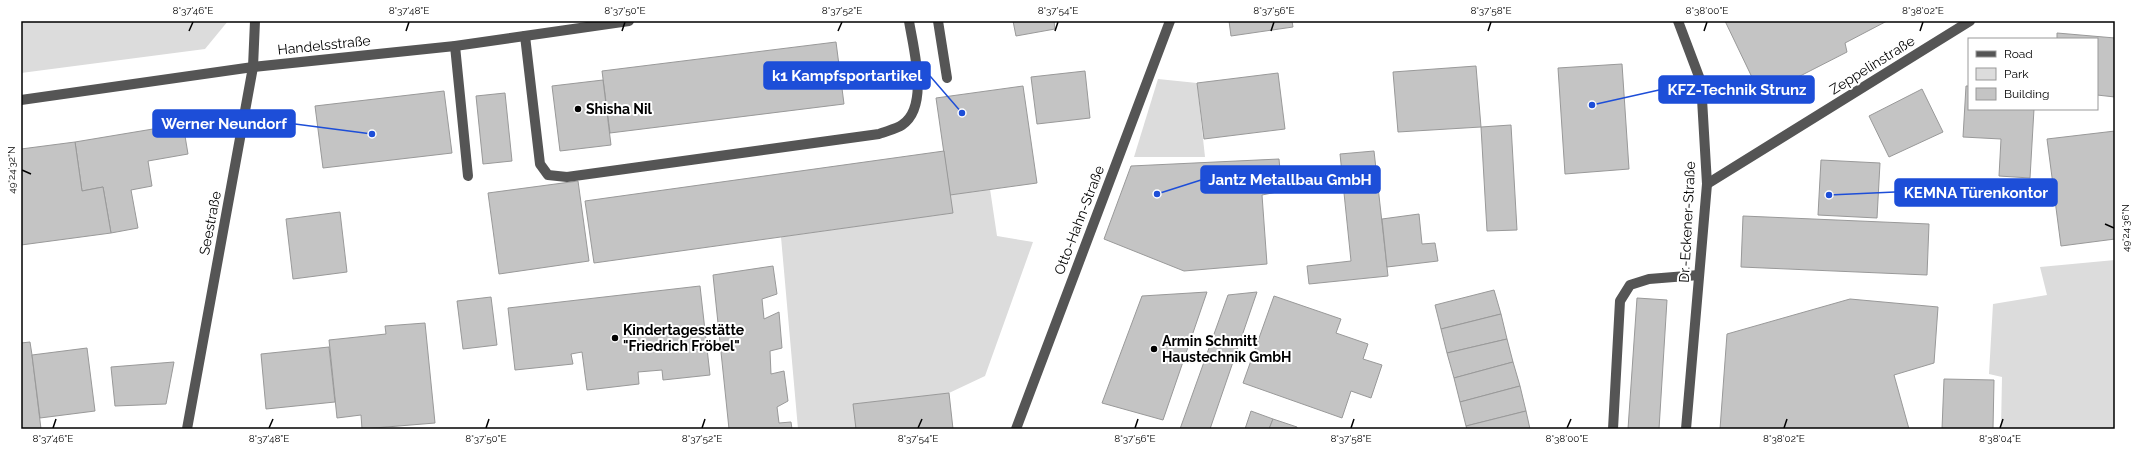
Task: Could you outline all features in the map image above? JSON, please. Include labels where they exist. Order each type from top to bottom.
[{"type":"street","name":"Seestraße","points":[[187,429],[253,67],[255,21]]},
{"type":"street","name":"Handelsstraße","points":[[21,100],[253,67],[455,46],[629,21]]},
{"type":"street","points":[[524,36],[540,164],[548,175],[567,177],[879,134],[903,125],[912,113],[919,85],[909,21]]},
{"type":"street","points":[[938,21],[947,78]]},
{"type":"street","name":"Otto-Hahn-Straße","points":[[1016,429],[1170,21]]},
{"type":"street","name":"Dr.-Eckener-Straße","points":[[1678,21],[1701,82],[1706,184],[1686,429]]},
{"type":"street","name":"Zeppelinstraße","points":[[1706,184],[1970,21]]},
{"type":"street","points":[[455,46],[468,176]]},
{"type":"street","points":[[1613,429],[1620,301],[1630,285],[1649,279],[1699,275]]},
{"type":"green space","points":[[228,21],[205,49],[21,73],[21,22]]},
{"type":"green space","points":[[1158,79],[1197,83],[1205,157],[1134,157]]},
{"type":"green space","points":[[990,189],[997,236],[1033,242],[985,376],[949,393],[854,404],[856,429],[798,429],[781,237],[952,213],[950,195]]},
{"type":"green space","points":[[2115,260],[2115,429],[2001,429],[2002,377],[1989,374],[1993,304],[2047,295],[2040,267]]},
{"type":"building","points":[[1013,21],[1054,21],[1055,29],[1016,36]]},
{"type":"building","points":[[1229,21],[1292,21],[1293,27],[1231,36]]},
{"type":"building","points":[[1725,21],[1887,21],[1845,43],[1847,52],[1761,96]]},
{"type":"building","points":[[2057,33],[2115,38],[2115,97],[2098,95],[2098,38],[2057,38]]},
{"type":"building","points":[[836,42],[844,104],[610,133],[602,71]]},
{"type":"building","points":[[1622,64],[1629,169],[1565,174],[1558,68]]},
{"type":"building","points":[[1476,66],[1481,127],[1398,132],[1393,72]]},
{"type":"building","points":[[1085,71],[1090,118],[1037,124],[1031,77]]},
{"type":"building","points":[[1278,73],[1285,129],[1204,139],[1197,83]]},
{"type":"building","points":[[603,80],[611,145],[560,151],[552,86]]},
{"type":"building","points":[[1023,86],[1037,183],[950,195],[936,98]]},
{"type":"building","points":[[1966,86],[1968,86],[1968,110],[2034,110],[2030,178],[1999,176],[2001,139],[1963,137]]},
{"type":"building","points":[[1922,89],[1943,132],[1889,157],[1869,116]]},
{"type":"building","points":[[444,91],[452,153],[323,168],[315,106]]},
{"type":"building","points":[[505,93],[512,161],[483,164],[476,96]]},
{"type":"building","points":[[183,124],[188,154],[148,161],[152,186],[131,190],[138,228],[111,233],[103,187],[82,191],[75,142]]},
{"type":"building","points":[[1511,125],[1517,230],[1487,231],[1481,127]]},
{"type":"building","points":[[2115,131],[2115,239],[2061,246],[2047,139]]},
{"type":"building","points":[[75,142],[82,191],[103,187],[111,233],[21,245],[21,149]]},
{"type":"building","points":[[944,151],[953,213],[594,263],[585,201]]},
{"type":"building","points":[[1374,151],[1388,276],[1309,284],[1307,266],[1351,261],[1340,154]]},
{"type":"building","points":[[1279,159],[1282,191],[1262,195],[1267,264],[1184,271],[1104,239],[1131,166]]},
{"type":"building","points":[[1821,160],[1880,163],[1877,218],[1818,215]]},
{"type":"building","points":[[578,181],[589,261],[499,274],[488,193]]},
{"type":"building","points":[[340,212],[347,272],[293,279],[286,219]]},
{"type":"building","points":[[1419,214],[1422,244],[1435,243],[1438,261],[1387,267],[1382,219]]},
{"type":"building","points":[[1743,216],[1929,224],[1927,275],[1741,267]]},
{"type":"building","points":[[773,266],[777,294],[762,299],[764,319],[779,312],[782,348],[770,351],[771,374],[784,371],[788,401],[777,407],[779,423],[791,422],[792,429],[729,429],[713,275]]},
{"type":"building","points":[[700,286],[710,375],[663,380],[662,370],[638,372],[639,384],[587,390],[582,352],[571,354],[573,364],[515,370],[508,308]]},
{"type":"building","points":[[1494,290],[1501,314],[1441,329],[1435,305]]},
{"type":"building","name":"Armin Schmitt Haustechnik GmbH","points":[[1207,292],[1163,420],[1102,403],[1142,296]]},
{"type":"building","points":[[1257,292],[1210,429],[1180,429],[1228,295]]},
{"type":"building","points":[[1274,296],[1341,319],[1336,333],[1368,344],[1363,359],[1382,365],[1371,398],[1351,391],[1342,418],[1243,383]]},
{"type":"building","points":[[491,297],[497,345],[463,349],[457,301]]},
{"type":"building","points":[[1637,298],[1667,300],[1659,429],[1628,429]]},
{"type":"building","points":[[1850,299],[1938,307],[1934,363],[1894,375],[1909,429],[1720,429],[1727,334]]},
{"type":"building","points":[[1501,314],[1507,339],[1447,353],[1441,329]]},
{"type":"building","points":[[425,323],[435,423],[362,429],[361,415],[337,418],[329,340],[386,334],[385,326]]},
{"type":"building","points":[[1507,339],[1513,362],[1454,378],[1447,353]]},
{"type":"building","points":[[30,342],[41,429],[21,429],[21,343]]},
{"type":"building","points":[[329,347],[335,402],[266,409],[261,354]]},
{"type":"building","points":[[87,348],[95,411],[40,418],[32,355]]},
{"type":"building","points":[[174,362],[166,404],[115,406],[111,367]]},
{"type":"building","points":[[1513,362],[1520,386],[1460,402],[1454,378]]},
{"type":"building","points":[[1944,379],[1994,380],[1993,429],[1942,429]]},
{"type":"building","points":[[1520,386],[1526,411],[1466,426],[1460,402]]},
{"type":"building","points":[[949,393],[953,429],[856,429],[853,404]]},
{"type":"building","points":[[1251,411],[1273,419],[1269,429],[1245,429]]},
{"type":"building","points":[[1526,411],[1530,429],[1467,429],[1466,426]]},
{"type":"building","points":[[1273,419],[1297,427],[1297,429],[1269,429]]},
{"type":"place","name":"KFZ-Technik Strunz","points":[[1592,105]]},
{"type":"place","name":"Shisha Nil","points":[[578,109]]},
{"type":"place","name":"k1 Kampfsportartikel","points":[[962,113]]},
{"type":"place","name":"Werner Neundorf","points":[[372,134]]},
{"type":"place","name":"Jantz Metallbau GmbH","points":[[1157,194]]},
{"type":"place","name":"KEMNA Türenkontor","points":[[1829,195]]},
{"type":"place","name":"Kindertagesstätte \"Friedrich Fröbel\"","points":[[615,338]]},
{"type":"place","name":"Armin Schmitt Haustechnik GmbH","points":[[1154,349]]}]
